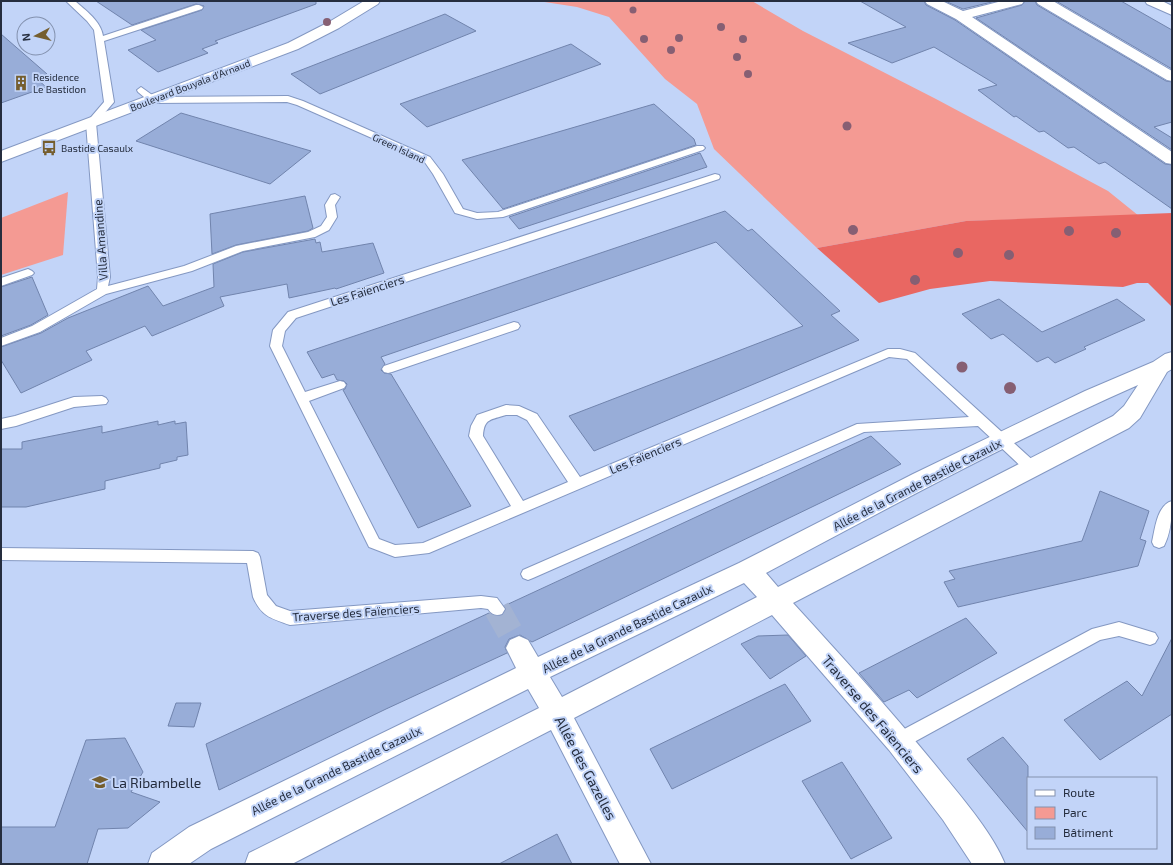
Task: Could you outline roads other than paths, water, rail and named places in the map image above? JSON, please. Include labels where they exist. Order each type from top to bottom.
[{"type":"street","name":"Boulevard Bouyala d'Arnaud","points":[[1,157],[293,46],[334,25],[373,1]]},
{"type":"street","points":[[932,1],[961,16],[1172,159]]},
{"type":"street","points":[[961,16],[1017,1]]},
{"type":"street","points":[[1043,1],[1172,76]]},
{"type":"street","points":[[1152,1],[1172,11]]},
{"type":"street","name":"Boulevard Bouyala d'Arnaud","points":[[1,142],[277,38]]},
{"type":"street","name":"Allée de la Grande Bastide Cazaulx","points":[[162,864],[200,838],[293,791],[534,672],[748,570],[921,480],[1094,396],[1166,363]]},
{"type":"street","name":"Allée de la Grande Bastide Cazaulx","points":[[260,864],[557,713],[1121,422],[1132,412],[1166,363]]},
{"type":"street","points":[[1094,396],[1132,412]]},
{"type":"street","name":"Traverse des Faïenciers","points":[[748,570],[899,741],[953,810],[990,864]]},
{"type":"street","points":[[519,648],[534,672]]},
{"type":"street","name":"Allée des Gazelles","points":[[534,672],[574,744],[636,864]]},
{"type":"lane","points":[[70,1],[90,19],[98,30],[100,39],[109,102],[90,123]]},
{"type":"lane","points":[[100,39],[199,7]]},
{"type":"lane","points":[[141,90],[153,100]]},
{"type":"lane","name":"Green Island","points":[[153,100],[288,99],[300,103],[427,159],[438,174],[459,212],[477,216],[498,215],[700,148]]},
{"type":"lane","name":"Villa Amandine","points":[[1,342],[36,329],[102,291],[104,277],[90,123]]},
{"type":"lane","name":"Les Faïenciers","points":[[715,177],[292,315],[279,330],[276,346],[374,543],[395,551],[424,549],[888,353],[900,353],[911,356],[1032,468]]},
{"type":"lane","points":[[102,291],[188,269],[240,248],[311,235],[325,228],[332,217],[330,205],[335,197]]},
{"type":"lane","points":[[1,282],[28,274]]},
{"type":"lane","points":[[388,369],[514,326]]},
{"type":"lane","points":[[303,398],[340,385]]},
{"type":"lane","points":[[1,424],[16,421],[74,402],[102,401]]},
{"type":"lane","points":[[520,509],[476,436],[476,426],[482,418],[506,410],[519,411],[532,417],[577,484]]},
{"type":"lane","points":[[528,574],[862,427],[980,421]]},
{"type":"lane","points":[[1159,542],[1166,514],[1172,506]]},
{"type":"lane","name":"Traverse des Faïenciers","points":[[1,554],[253,556],[260,597],[270,611],[290,618],[481,602],[492,603],[497,609]]},
{"type":"lane","points":[[899,741],[1097,634],[1119,629],[1150,638]]},
{"type":"tunnel","points":[[497,609],[519,648]]},
{"type":"place","name":"Residence Le Bastidon","points":[[21,83]]},
{"type":"place","name":"Bastide Casaulx","points":[[49,148]]},
{"type":"place","name":"La Ribambelle","points":[[100,782]]}]
